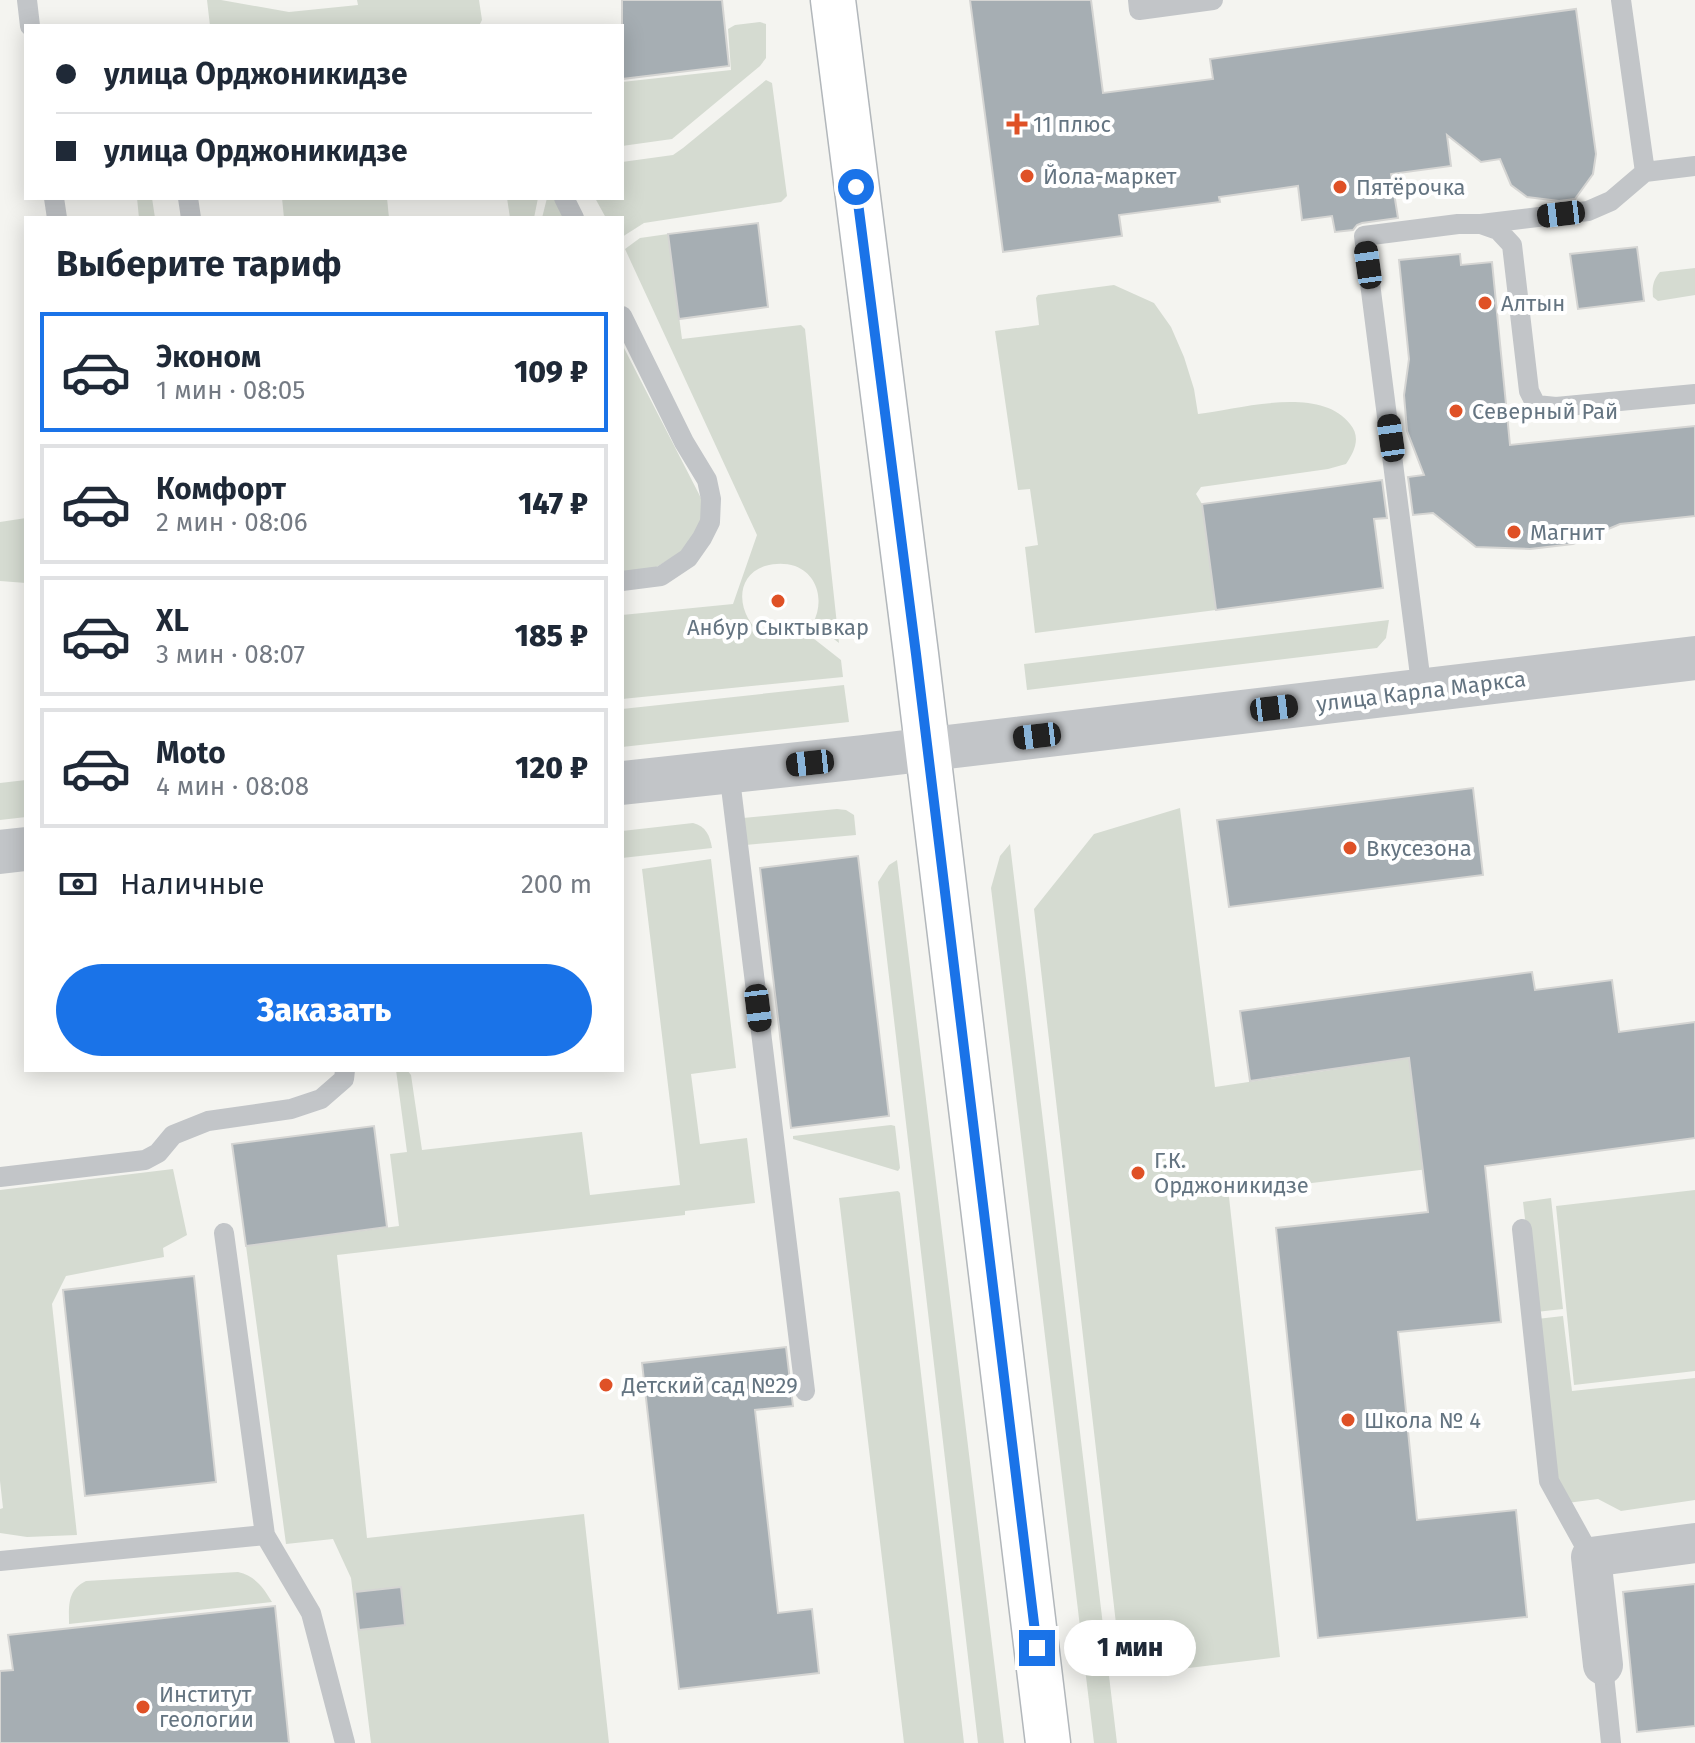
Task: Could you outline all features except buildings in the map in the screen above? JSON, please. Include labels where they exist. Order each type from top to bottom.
[{"type":"main road","points":[[833,0],[1048,1743]]},
{"type":"street","name":"улица Карла Маркса","points":[[624,783],[1695,658]]},
{"type":"street","points":[[0,852],[24,849]]},
{"type":"street","points":[[1603,1665],[1591,1557],[1695,1543]]},
{"type":"lane","points":[[27,0],[30,24]]},
{"type":"lane","points":[[1138,0],[1139,10],[1213,0]]},
{"type":"lane","points":[[1621,0],[1645,172]]},
{"type":"lane","points":[[1422,691],[1364,236],[1588,211],[1611,201],[1645,172],[1695,166]]},
{"type":"lane","points":[[1481,224],[1498,230],[1512,245],[1529,391],[1536,405],[1556,407],[1695,394]]},
{"type":"lane","points":[[624,320],[684,442],[707,480],[711,499],[710,522],[688,558],[661,576],[624,581]]},
{"type":"lane","points":[[729,771],[805,1391]]},
{"type":"lane","points":[[0,1177],[145,1160],[158,1153],[173,1135],[208,1121],[291,1109],[321,1099],[344,1079],[345,1072]]},
{"type":"lane","points":[[1522,1229],[1549,1481],[1591,1557]]},
{"type":"lane","points":[[224,1233],[265,1535],[311,1613],[345,1743]]},
{"type":"lane","points":[[0,1561],[265,1535]]},
{"type":"lane","points":[[1603,1665],[1611,1743]]},
{"type":"shaded area","points":[[207,0],[289,12],[358,5],[357,0],[479,0],[482,20],[480,24],[210,24]]},
{"type":"shaded area","points":[[766,24],[766,58],[760,66],[672,139],[624,146],[624,82],[731,70],[728,29],[735,25]]},
{"type":"shaded area","points":[[766,80],[772,83],[787,196],[781,202],[644,223],[624,236],[624,216],[605,216],[596,200],[624,200],[624,162],[673,155]]},
{"type":"shaded area","points":[[137,200],[152,200],[155,216],[139,216]]},
{"type":"shaded area","points":[[282,200],[387,200],[389,216],[284,216]]},
{"type":"shaded area","points":[[507,200],[538,200],[534,216],[510,216]]},
{"type":"shaded area","points":[[546,200],[560,200],[568,216],[542,216]]},
{"type":"shaded area","points":[[668,234],[682,339],[801,325],[805,329],[839,643],[813,623],[818,607],[817,590],[809,576],[795,566],[769,565],[750,575],[743,588],[743,603],[748,618],[757,630],[771,638],[786,639],[804,631],[841,660],[843,677],[624,699],[624,615],[733,604],[757,535],[625,249],[640,238]]},
{"type":"shaded area","points":[[1695,268],[1695,295],[1658,301],[1653,297],[1654,284],[1660,272]]},
{"type":"shaded area","points":[[1114,285],[1154,303],[1171,327],[1194,389],[1198,414],[1278,402],[1319,405],[1337,412],[1350,424],[1356,444],[1346,464],[1328,469],[1201,487],[1196,494],[1202,504],[1216,610],[1035,633],[1025,547],[1038,545],[1030,489],[1018,490],[995,331],[1039,325],[1038,295]]},
{"type":"shaded area","points":[[624,348],[702,500],[702,519],[695,533],[681,552],[655,568],[624,573]]},
{"type":"shaded area","points":[[24,518],[24,583],[0,581],[0,522]]},
{"type":"shaded area","points":[[1389,620],[1386,638],[1377,648],[1027,690],[1024,664]]},
{"type":"shaded area","points":[[844,685],[849,722],[624,747],[624,709]]},
{"type":"shaded area","points":[[24,780],[24,817],[0,820],[0,783]]},
{"type":"shaded area","points":[[1180,808],[1215,1087],[1500,1045],[1512,1159],[1244,1191],[1243,1186],[1228,1188],[1280,1657],[1122,1676],[1034,909],[1094,834]]},
{"type":"shaded area","points":[[837,809],[854,815],[856,835],[735,846],[743,818]]},
{"type":"shaded area","points":[[693,823],[707,832],[712,848],[624,858],[624,831]]},
{"type":"shaded area","points":[[1010,844],[1117,1743],[1094,1743],[991,888],[1000,856]]},
{"type":"shaded area","points":[[711,859],[736,1068],[691,1074],[700,1144],[747,1138],[755,1203],[685,1211],[685,1215],[337,1255],[367,1538],[584,1514],[609,1743],[371,1743],[351,1578],[333,1539],[286,1544],[246,1246],[399,1226],[390,1154],[407,1152],[396,1072],[409,1072],[411,1075],[422,1150],[582,1132],[590,1195],[680,1185],[642,869]]},
{"type":"shaded area","points":[[897,860],[1004,1743],[978,1743],[878,882],[889,865]]},
{"type":"shaded area","points":[[895,1126],[898,1171],[793,1139],[793,1136]]},
{"type":"shaded area","points":[[173,1169],[187,1235],[163,1248],[164,1257],[66,1276],[52,1304],[77,1535],[27,1537],[0,1533],[0,1509],[3,1508],[0,1481],[0,1190]]},
{"type":"shaded area","points":[[1695,1190],[1695,1371],[1574,1385],[1556,1206]]},
{"type":"shaded area","points":[[898,1191],[964,1743],[904,1743],[839,1198]]},
{"type":"shaded area","points":[[1551,1198],[1563,1309],[1536,1312],[1523,1202]]},
{"type":"shaded area","points":[[1563,1316],[1572,1391],[1695,1378],[1695,1500],[1621,1511],[1598,1499],[1567,1503],[1554,1478],[1537,1319]]},
{"type":"shaded area","points":[[238,1572],[258,1583],[272,1602],[69,1624],[72,1594],[86,1581]]},
{"type":"place","name":"11 плюс","points":[[1017,124]]},
{"type":"place","name":"Йола-маркет","points":[[1027,176]]},
{"type":"place","name":"Пятёрочка","points":[[1340,187]]},
{"type":"place","name":"Алтын","points":[[1485,303]]},
{"type":"place","name":"Северный Рай","points":[[1456,411]]},
{"type":"place","name":"Магнит","points":[[1514,532]]},
{"type":"place","name":"Анбур Сыктывкар","points":[[778,601]]},
{"type":"place","name":"Вкусезона","points":[[1350,848]]},
{"type":"place","name":"Г.К. Орджоникидзе","points":[[1138,1173]]},
{"type":"place","name":"Детский сад №29","points":[[606,1385]]},
{"type":"place","name":"Школа № 4","points":[[1348,1420]]},
{"type":"place","name":"Институт геологии","points":[[143,1707]]},
{"type":"route","points":[[856,187],[1037,1648]]}]
